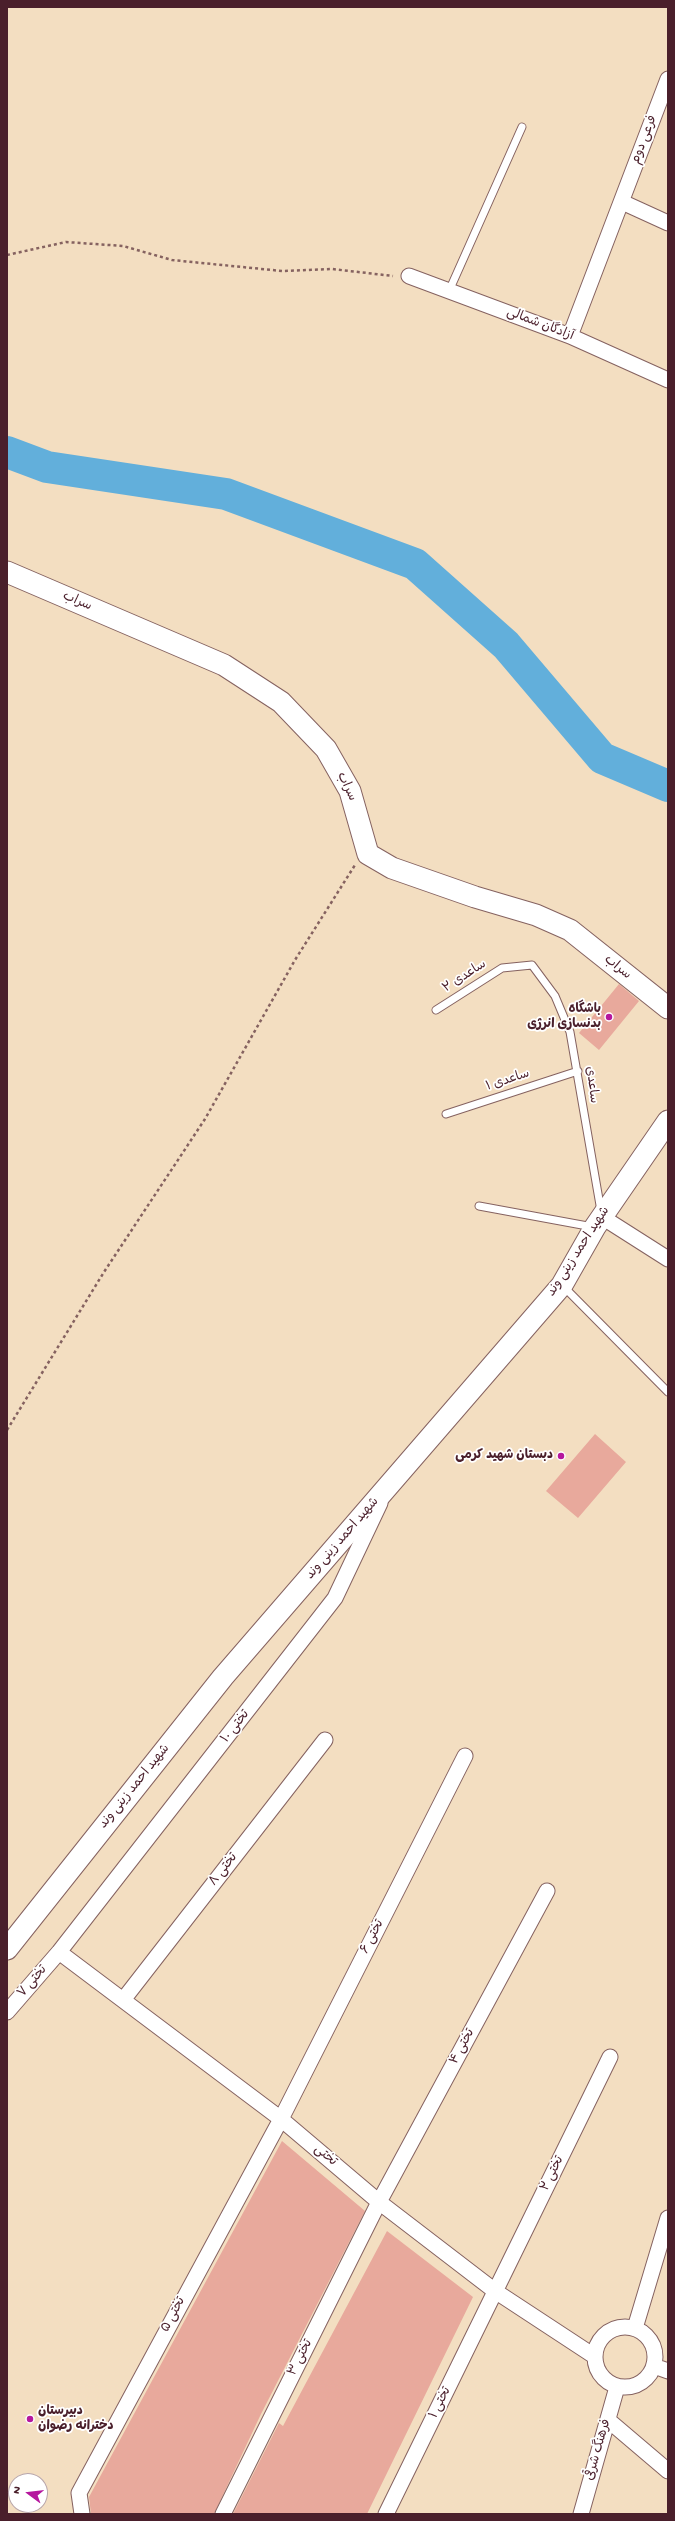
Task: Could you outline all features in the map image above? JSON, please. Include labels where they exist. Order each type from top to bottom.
[{"type":"main road","name":"سراب","points":[[7,572],[224,665],[281,702],[326,749],[350,791],[368,854],[392,868],[476,897],[536,915],[570,930],[668,1008]]},
{"type":"main road","name":"شهید احمد زینی وند","points":[[7,1949],[223,1677],[562,1285],[598,1222],[668,1121]]},
{"type":"street","name":"فرعی دوم","points":[[570,336],[668,79]]},
{"type":"street","points":[[622,202],[668,222]]},
{"type":"street","name":"آزادگان شمالی","points":[[409,276],[570,336],[668,380]]},
{"type":"street","points":[[598,1222],[668,1259]]},
{"type":"street","name":"تختی ۱۰","points":[[60,1952],[335,1598],[388,1487]]},
{"type":"street","name":"تختی ۸","points":[[123,2000],[325,1740]]},
{"type":"street","name":"تختی ۶","points":[[281,2119],[465,1756]]},
{"type":"street","name":"تختی ۴","points":[[379,2202],[547,1891]]},
{"type":"street","name":"تختی","points":[[60,1952],[281,2119],[379,2202],[496,2291],[594,2356]]},
{"type":"street","name":"تختی ۷","points":[[7,2012],[60,1952]]},
{"type":"street","name":"تختی ۲","points":[[496,2291],[610,2057]]},
{"type":"street","name":"تختی ۵","points":[[82,2514],[78,2493],[281,2119]]},
{"type":"street","name":"تختی ۳","points":[[223,2514],[379,2202]]},
{"type":"street","points":[[635,2328],[668,2218]]},
{"type":"street","name":"تختی ۱","points":[[386,2514],[496,2291]]},
{"type":"street","points":[[620,2327],[635,2328],[648,2337],[653,2346],[655,2356],[654,2366],[650,2374],[635,2385],[617,2386],[608,2382],[600,2375],[595,2365],[594,2356],[602,2336],[610,2330],[620,2327]]},
{"type":"street","points":[[654,2366],[668,2371]]},
{"type":"street","name":"فرهنگ شرقی","points":[[581,2514],[617,2386]]},
{"type":"street","points":[[608,2420],[668,2471]]},
{"type":"lane","points":[[449,291],[522,127]]},
{"type":"lane","name":"ساعدی ۲","points":[[436,1010],[502,968],[532,965]]},
{"type":"lane","name":"ساعدی","points":[[532,965],[555,996],[570,1032],[578,1072],[582,1113],[598,1222]]},
{"type":"lane","name":"ساعدی ۱","points":[[446,1114],[578,1072]]},
{"type":"lane","points":[[479,1206],[598,1222]]},
{"type":"lane","points":[[562,1285],[668,1392]]},
{"type":"path","points":[[7,254],[66,242],[123,246],[172,260],[282,271],[332,269],[374,275],[409,276]]},
{"type":"path","points":[[7,1430],[104,1272],[205,1119],[295,960],[366,848]]},
{"type":"building","name":"باشگاه بدنسازی انرژی","points":[[619,984],[639,1001],[599,1050],[579,1033]]},
{"type":"building","points":[[595,1434],[626,1462],[578,1518],[546,1491]]},
{"type":"building","points":[[282,2141],[365,2211],[261,2414],[214,2514],[91,2514],[89,2497]]},
{"type":"building","points":[[387,2231],[473,2297],[367,2514],[233,2514],[279,2423],[283,2426]]},
{"type":"waterway","points":[[7,452],[47,467],[226,494],[415,564],[506,645],[602,758],[668,786]]},
{"type":"place","name":"باشگاه بدنسازی انرژی","points":[[609,1017]]},
{"type":"place","name":"دبستان شهید کرمی","points":[[561,1456]]},
{"type":"place","name":"دبیرستان دخترانه رضوان","points":[[30,2419]]}]
